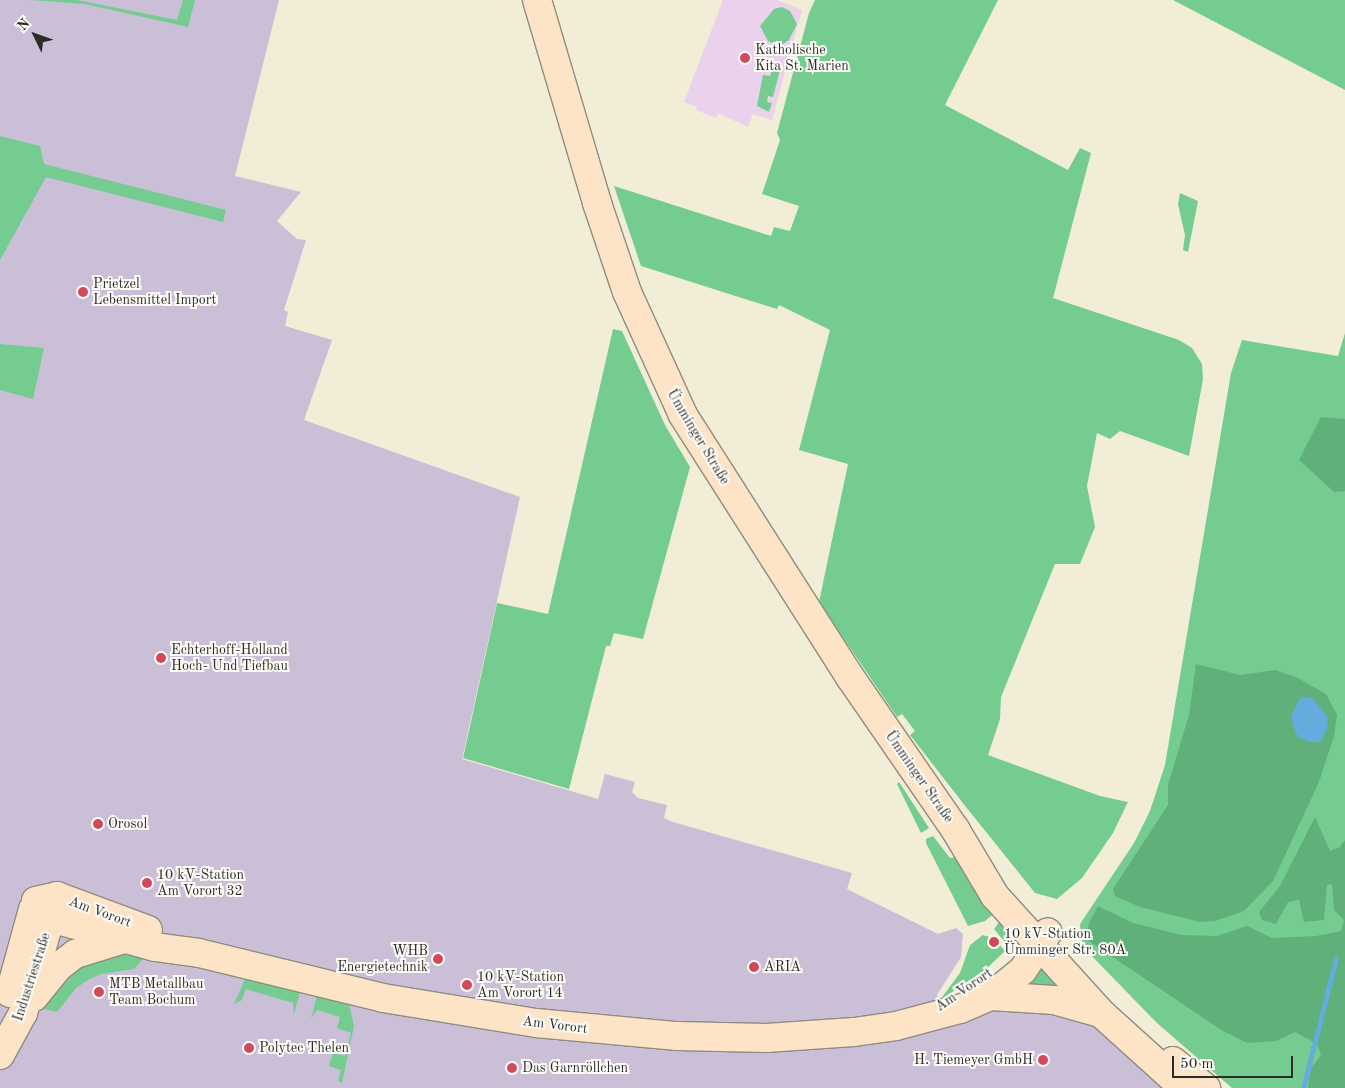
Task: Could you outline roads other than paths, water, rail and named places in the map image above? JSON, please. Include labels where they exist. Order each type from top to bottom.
[{"type":"street","name":"Ümminger Straße","points":[[537,0],[597,203],[627,292],[668,388],[845,669],[955,829],[995,896],[1041,940],[1107,994],[1171,1059],[1206,1088]]},
{"type":"street","name":"Am Vorort","points":[[48,905],[124,939],[199,953],[271,973],[459,1013],[608,1031],[766,1038],[854,1032],[917,1021],[960,1009],[991,996],[1030,964],[1041,940]]},
{"type":"street","name":"Am Vorort","points":[[48,905],[160,934],[199,953]]},
{"type":"street","name":"Industriestraße","points":[[0,1056],[24,1010],[48,905]]},
{"type":"street","name":"Industriestraße","points":[[0,1028],[48,905]]},
{"type":"street","name":"Am Vorort","points":[[24,1010],[58,967],[75,954],[124,939]]},
{"type":"street","name":"Ümminger Straße","points":[[1041,940],[1102,1014],[1184,1088]]},
{"type":"street","name":"Am Vorort","points":[[917,1021],[974,986],[1041,940]]},
{"type":"street","name":"Am Vorort","points":[[991,996],[1054,1000],[1102,1014]]},
{"type":"water","points":[[1301,697],[1312,698],[1327,716],[1328,726],[1321,742],[1310,742],[1298,737],[1294,728],[1291,716]]},
{"type":"waterway","points":[[1303,1088],[1336,959]]},
{"type":"place","name":"Katholische Kita St. Marien","points":[[745,58]]},
{"type":"place","name":"Prietzel Lebensmittel Import","points":[[83,292]]},
{"type":"place","name":"Echterhoff-Holland Hoch- Und Tiefbau","points":[[161,658]]},
{"type":"place","name":"Orosol","points":[[98,824]]},
{"type":"place","name":"10 kV-Station Am Vorort 32","points":[[147,883]]},
{"type":"place","name":"10 kV-Station Ümminger Str. 80A","points":[[994,942]]},
{"type":"place","name":"WHB Energietechnik","points":[[438,959]]},
{"type":"place","name":"ARIA","points":[[754,967]]},
{"type":"place","name":"10 kV-Station Am Vorort 14","points":[[467,985]]},
{"type":"place","name":"MTB Metallbau Team Bochum","points":[[99,992]]},
{"type":"place","name":"Polytec Thelen","points":[[249,1048]]},
{"type":"place","name":"H. Tiemeyer GmbH","points":[[1043,1060]]},
{"type":"place","name":"Das Garnröllchen","points":[[512,1068]]}]
